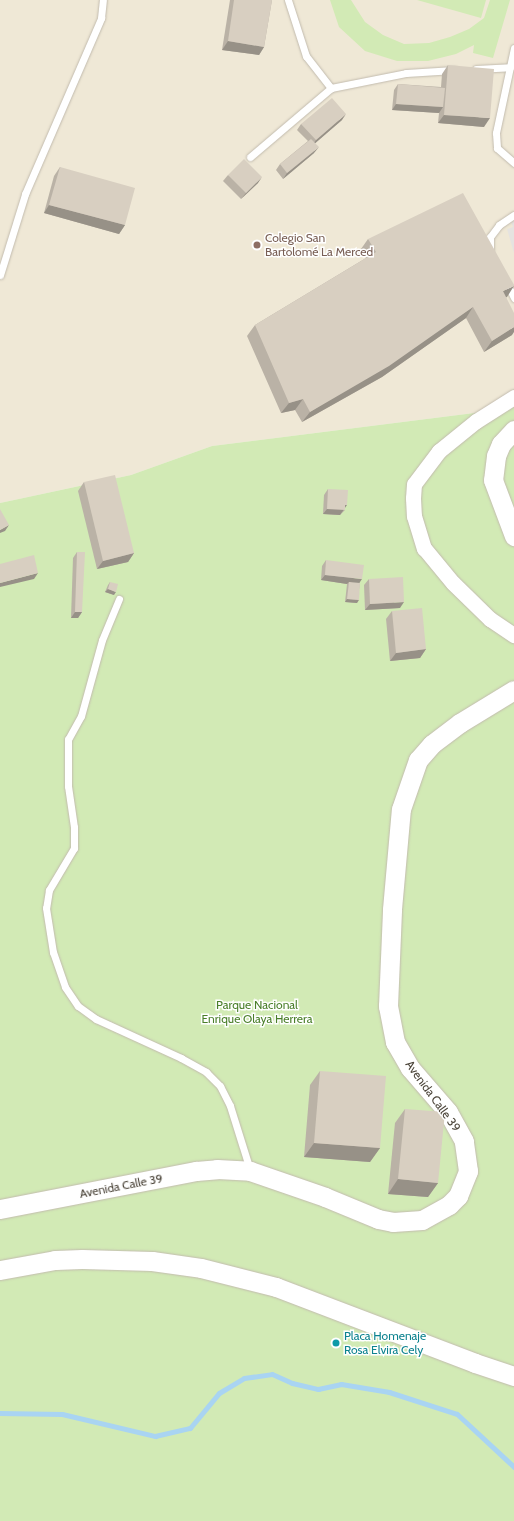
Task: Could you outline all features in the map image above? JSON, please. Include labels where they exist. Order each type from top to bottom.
[{"type":"street","points":[[514,397],[476,421],[439,451],[414,484],[413,498],[414,516],[424,548],[469,599],[490,620],[514,635]]},
{"type":"street","points":[[514,430],[501,444],[496,456],[493,480],[514,536]]},
{"type":"street","name":"Avenida Calle 39","points":[[0,1209],[196,1171],[250,1171],[325,1197],[378,1219],[393,1222],[410,1222],[436,1214],[458,1196],[468,1171],[464,1141],[448,1112],[410,1068],[396,1042],[388,1006],[392,909],[401,809],[418,760],[432,744],[460,723],[514,690]]},
{"type":"street","points":[[0,1270],[55,1260],[82,1258],[152,1261],[201,1268],[276,1287],[475,1364],[514,1376]]},
{"type":"lane","points":[[0,275],[25,194],[101,18],[103,0]]},
{"type":"lane","points":[[288,0],[306,56],[331,88]]},
{"type":"lane","points":[[514,48],[496,133],[497,148],[514,163]]},
{"type":"lane","points":[[470,69],[510,67]]},
{"type":"lane","points":[[250,157],[331,88],[406,73],[462,70]]},
{"type":"lane","points":[[492,259],[490,237],[499,226],[514,216]]},
{"type":"lane","points":[[503,278],[514,298]]},
{"type":"lane","points":[[118,599],[102,640],[81,716],[68,739],[68,786],[74,827],[74,848],[49,890],[46,908],[54,952],[65,987],[78,1006],[96,1019],[181,1058],[206,1072],[220,1086],[230,1106],[250,1171]]},
{"type":"shaded area","name":"Colegio San Bartolomé La Merced","points":[[0,0],[514,0],[514,389],[490,411],[212,446],[131,475],[0,503]]},
{"type":"shaded area","points":[[514,221],[514,253],[507,229],[513,227],[511,222]]},
{"type":"green space","points":[[330,0],[351,0],[365,22],[383,35],[404,44],[429,43],[450,37],[469,29],[484,18],[490,0],[510,0],[493,58],[473,53],[474,45],[456,54],[428,61],[397,61],[365,51],[339,27]]},
{"type":"green space","points":[[417,0],[486,0],[481,18]]},
{"type":"green space","name":"Parque Nacional Enrique Olaya Herrera","points":[[514,389],[514,1521],[0,1521],[0,503],[131,475],[212,446],[490,411]]},
{"type":"building","points":[[234,0],[272,0],[264,47],[228,41]]},
{"type":"building","points":[[448,65],[494,69],[490,118],[444,115]]},
{"type":"building","points":[[398,84],[445,88],[443,107],[396,104]]},
{"type":"building","points":[[332,98],[346,114],[316,140],[301,124]]},
{"type":"building","points":[[311,139],[319,147],[287,173],[280,164]]},
{"type":"building","points":[[244,159],[262,177],[246,193],[228,175]]},
{"type":"building","points":[[60,167],[135,188],[125,225],[49,205]]},
{"type":"building","points":[[463,193],[514,285],[503,291],[514,313],[514,327],[492,341],[473,307],[389,366],[310,412],[303,399],[289,403],[255,325],[376,252],[368,239]]},
{"type":"building","points":[[115,475],[134,553],[103,561],[84,482]]},
{"type":"building","points":[[328,489],[348,490],[347,505],[345,505],[345,510],[327,509]]},
{"type":"building","points":[[0,509],[9,525],[0,530]]},
{"type":"building","points":[[77,552],[85,552],[82,612],[75,612]]},
{"type":"building","points":[[34,555],[38,573],[0,583],[0,564]]},
{"type":"building","points":[[326,560],[364,565],[362,579],[325,575]]},
{"type":"building","points":[[403,577],[404,602],[370,604],[369,579]]},
{"type":"building","points":[[110,582],[118,584],[116,592],[108,589]]},
{"type":"building","points":[[349,582],[360,583],[359,600],[347,599]]},
{"type":"building","points":[[422,608],[426,649],[396,653],[392,611]]},
{"type":"building","points":[[320,1071],[386,1076],[380,1148],[314,1143]]},
{"type":"building","points":[[405,1109],[445,1112],[438,1183],[398,1179]]},
{"type":"waterway","points":[[0,1413],[62,1414],[155,1436],[190,1428],[219,1393],[244,1378],[272,1374],[292,1383],[318,1389],[341,1384],[389,1392],[457,1414],[514,1467]]},
{"type":"place","name":"Colegio San Bartolomé La Merced","points":[[257,245]]},
{"type":"place","name":"Placa Homenaje Rosa Elvira Cely","points":[[336,1343]]}]
